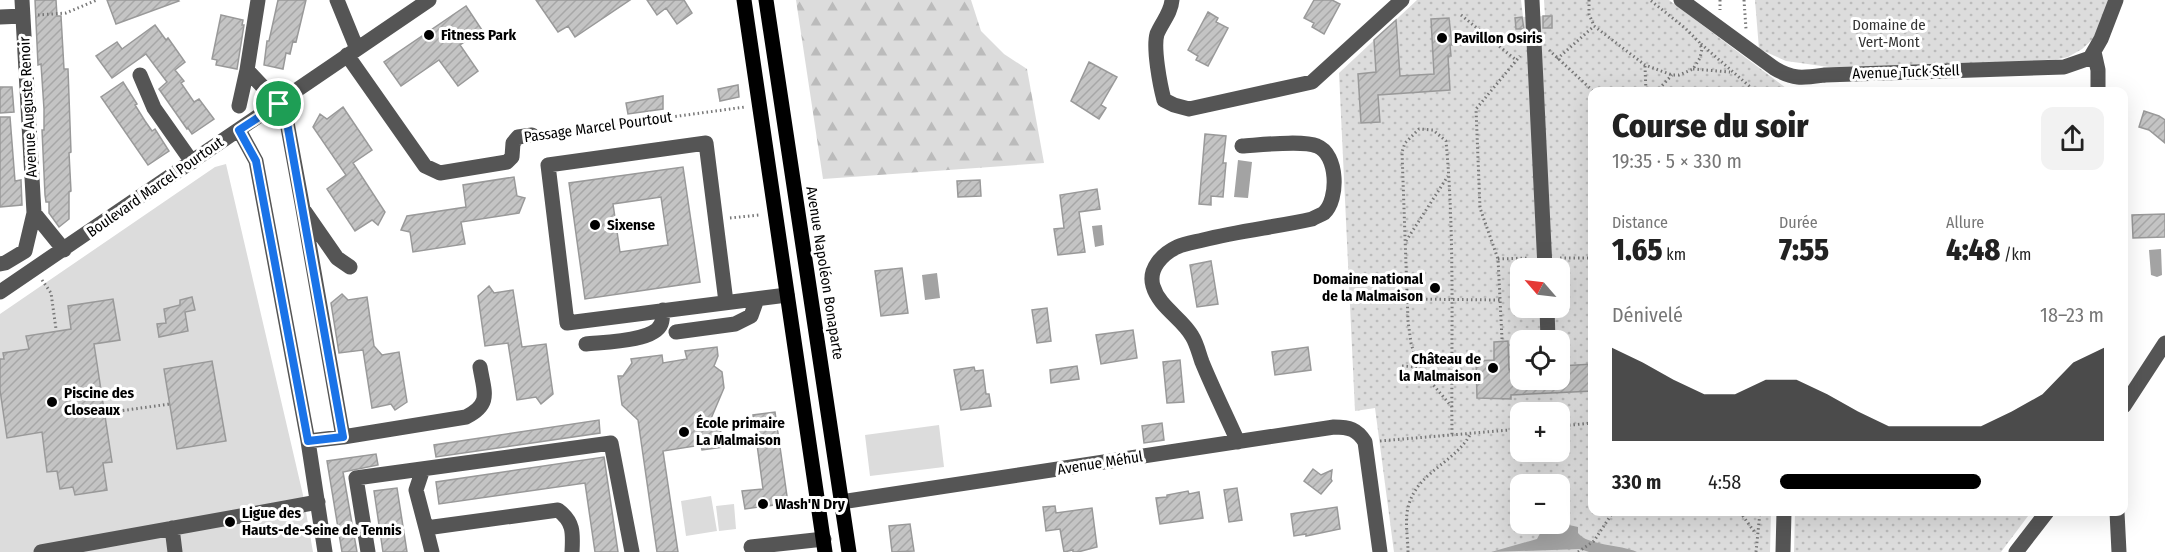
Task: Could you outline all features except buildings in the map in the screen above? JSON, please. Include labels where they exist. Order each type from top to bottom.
[{"type":"main road","points":[[744,0],[824,546]]},
{"type":"main road","name":"Avenue Napoléon Bonaparte","points":[[766,0],[849,552]]},
{"type":"street","points":[[239,106],[258,0]]},
{"type":"street","points":[[337,0],[352,52]]},
{"type":"street","name":"Boulevard Marcel Pourtout","points":[[0,292],[429,0]]},
{"type":"street","points":[[1172,0],[1172,7],[1157,36],[1161,87],[1164,100],[1189,109],[1311,82],[1402,0]]},
{"type":"street","points":[[1532,0],[1545,258]]},
{"type":"street","name":"Avenue Tuck Stell","points":[[1681,0],[1800,85],[1825,75],[2064,68],[2090,58],[2094,52]]},
{"type":"street","points":[[2098,87],[2094,52],[2112,15],[2116,0]]},
{"type":"street","points":[[0,17],[22,8]]},
{"type":"street","name":"Avenue Auguste Renoir","points":[[0,264],[25,251],[34,213],[22,8]]},
{"type":"street","name":"Passage Marcel Pourtout","points":[[352,52],[425,166],[440,172],[507,162],[512,158],[513,143],[518,137],[532,135]]},
{"type":"street","points":[[247,70],[279,104],[286,117],[343,437]]},
{"type":"street","points":[[140,75],[154,108],[192,162]]},
{"type":"street","points":[[239,130],[256,161],[308,441],[325,552]]},
{"type":"street","points":[[726,302],[706,143],[548,165],[567,323],[787,296]]},
{"type":"street","points":[[1238,442],[1202,362],[1194,338],[1161,300],[1154,289],[1151,277],[1165,254],[1178,246],[1312,219],[1325,212],[1334,197],[1334,171],[1326,153],[1318,146],[1303,144],[1242,146]]},
{"type":"street","points":[[303,209],[337,258],[350,267]]},
{"type":"street","points":[[34,213],[64,250]]},
{"type":"street","points":[[676,332],[735,324],[751,316],[757,299]]},
{"type":"street","points":[[586,344],[645,337],[661,325],[663,310]]},
{"type":"street","points":[[2128,400],[2165,343]]},
{"type":"street","points":[[308,441],[466,417],[479,411],[485,399],[480,367]]},
{"type":"street","name":"Avenue Méhul","points":[[841,502],[1334,427],[1348,427],[1358,432],[1365,442],[1380,552]]},
{"type":"street","points":[[368,552],[356,477],[611,443],[632,552]]},
{"type":"street","points":[[423,469],[416,490],[432,552]]},
{"type":"street","points":[[41,552],[318,502]]},
{"type":"street","points":[[426,528],[558,510],[568,517],[573,533],[572,552]]},
{"type":"street","points":[[1783,552],[1784,516]]},
{"type":"street","points":[[2016,552],[2044,516]]},
{"type":"street","points":[[2117,516],[2119,552]]},
{"type":"street","points":[[172,528],[175,552]]},
{"type":"street","points":[[751,547],[824,546]]},
{"type":"path","points":[[22,8],[66,13],[97,0]]},
{"type":"path","points":[[1589,0],[1589,14],[1594,26],[1645,65],[1672,75],[1679,75],[1693,69],[1732,72]]},
{"type":"path","points":[[1650,0],[1752,87]]},
{"type":"path","points":[[1744,0],[1750,51]]},
{"type":"path","points":[[1461,15],[1516,60]]},
{"type":"path","points":[[1557,59],[1594,26]]},
{"type":"path","points":[[1693,69],[1700,58],[1702,49],[1699,42]]},
{"type":"path","points":[[1502,339],[1498,260],[1480,208],[1476,109],[1516,60],[1526,50],[1535,48],[1545,47],[1588,87]]},
{"type":"path","points":[[1645,65],[1646,87]]},
{"type":"path","points":[[1661,87],[1672,75]]},
{"type":"path","name":"Passage Marcel Pourtout","points":[[532,135],[745,107]]},
{"type":"path","points":[[1452,408],[1418,367],[1411,344],[1402,152],[1410,135],[1419,129],[1427,128],[1446,141],[1449,175],[1451,300],[1452,408],[1452,435]]},
{"type":"path","points":[[1405,242],[1449,175]]},
{"type":"path","points":[[716,220],[759,215]]},
{"type":"path","points":[[41,278],[51,293],[56,329]]},
{"type":"path","points":[[1408,299],[1500,300]]},
{"type":"path","points":[[1402,366],[1418,367]]},
{"type":"path","points":[[105,413],[170,404]]},
{"type":"path","points":[[1570,425],[1588,423]]},
{"type":"path","points":[[1380,441],[1510,430]]},
{"type":"path","points":[[1408,552],[1409,504],[1427,476],[1465,445],[1471,433]]},
{"type":"path","points":[[1578,552],[1594,541],[1610,516]]},
{"type":"path","points":[[1743,516],[1757,535]]},
{"type":"path","points":[[1756,552],[1759,516]]},
{"type":"green space","points":[[796,0],[971,0],[981,31],[1004,54],[1027,69],[1044,163],[823,179]]},
{"type":"green space","name":"Domaine national de la Malmaison","points":[[1417,0],[1521,0],[1523,17],[1545,16],[1544,0],[1669,0],[1785,87],[1588,87],[1588,516],[1771,516],[1770,552],[1394,552],[1375,408],[1355,411],[1339,73]]},
{"type":"green space","name":"Domaine de Vert-Mont","points":[[1755,0],[2111,0],[2093,39],[2068,57],[1967,66],[1836,68],[1786,61],[1759,49]]},
{"type":"green space","points":[[226,164],[303,495],[313,552],[0,552],[0,314],[215,167]]},
{"type":"green space","points":[[939,425],[944,467],[870,476],[865,435]]},
{"type":"green space","points":[[711,496],[717,531],[686,536],[681,501]]},
{"type":"green space","points":[[734,504],[736,529],[719,531],[716,506]]},
{"type":"green space","points":[[1795,516],[2028,516],[2001,552],[1794,552]]},
{"type":"shaded area","points":[[1238,160],[1252,162],[1248,198],[1234,197]]},
{"type":"shaded area","points":[[1102,225],[1104,245],[1095,247],[1092,226]]},
{"type":"shaded area","points":[[2161,249],[2162,275],[2157,277],[2151,275],[2149,250]]},
{"type":"shaded area","points":[[937,273],[940,298],[925,300],[922,275]]},
{"type":"shaded area","points":[[1570,525],[1578,527],[1578,533],[1589,540],[1637,552],[1589,552],[1580,549],[1491,552],[1537,539],[1540,534],[1570,534]]},
{"type":"place","name":"Fitness Park","points":[[429,35]]},
{"type":"place","name":"Pavillon Osiris","points":[[1442,38]]},
{"type":"place","name":"Sixense","points":[[595,225]]},
{"type":"place","name":"Domaine national de la Malmaison","points":[[1435,288]]},
{"type":"place","name":"Château de la Malmaison","points":[[1493,368]]},
{"type":"place","name":"Piscine des Closeaux","points":[[52,402]]},
{"type":"place","name":"École primaire La Malmaison","points":[[684,432]]},
{"type":"place","name":"Wash'N Dry","points":[[763,504]]},
{"type":"place","name":"Ligue des Hauts-de-Seine de Tennis","points":[[230,522]]},
{"type":"route","points":[[279,104],[286,117],[343,437],[308,441],[256,161],[239,130],[279,104]]}]
